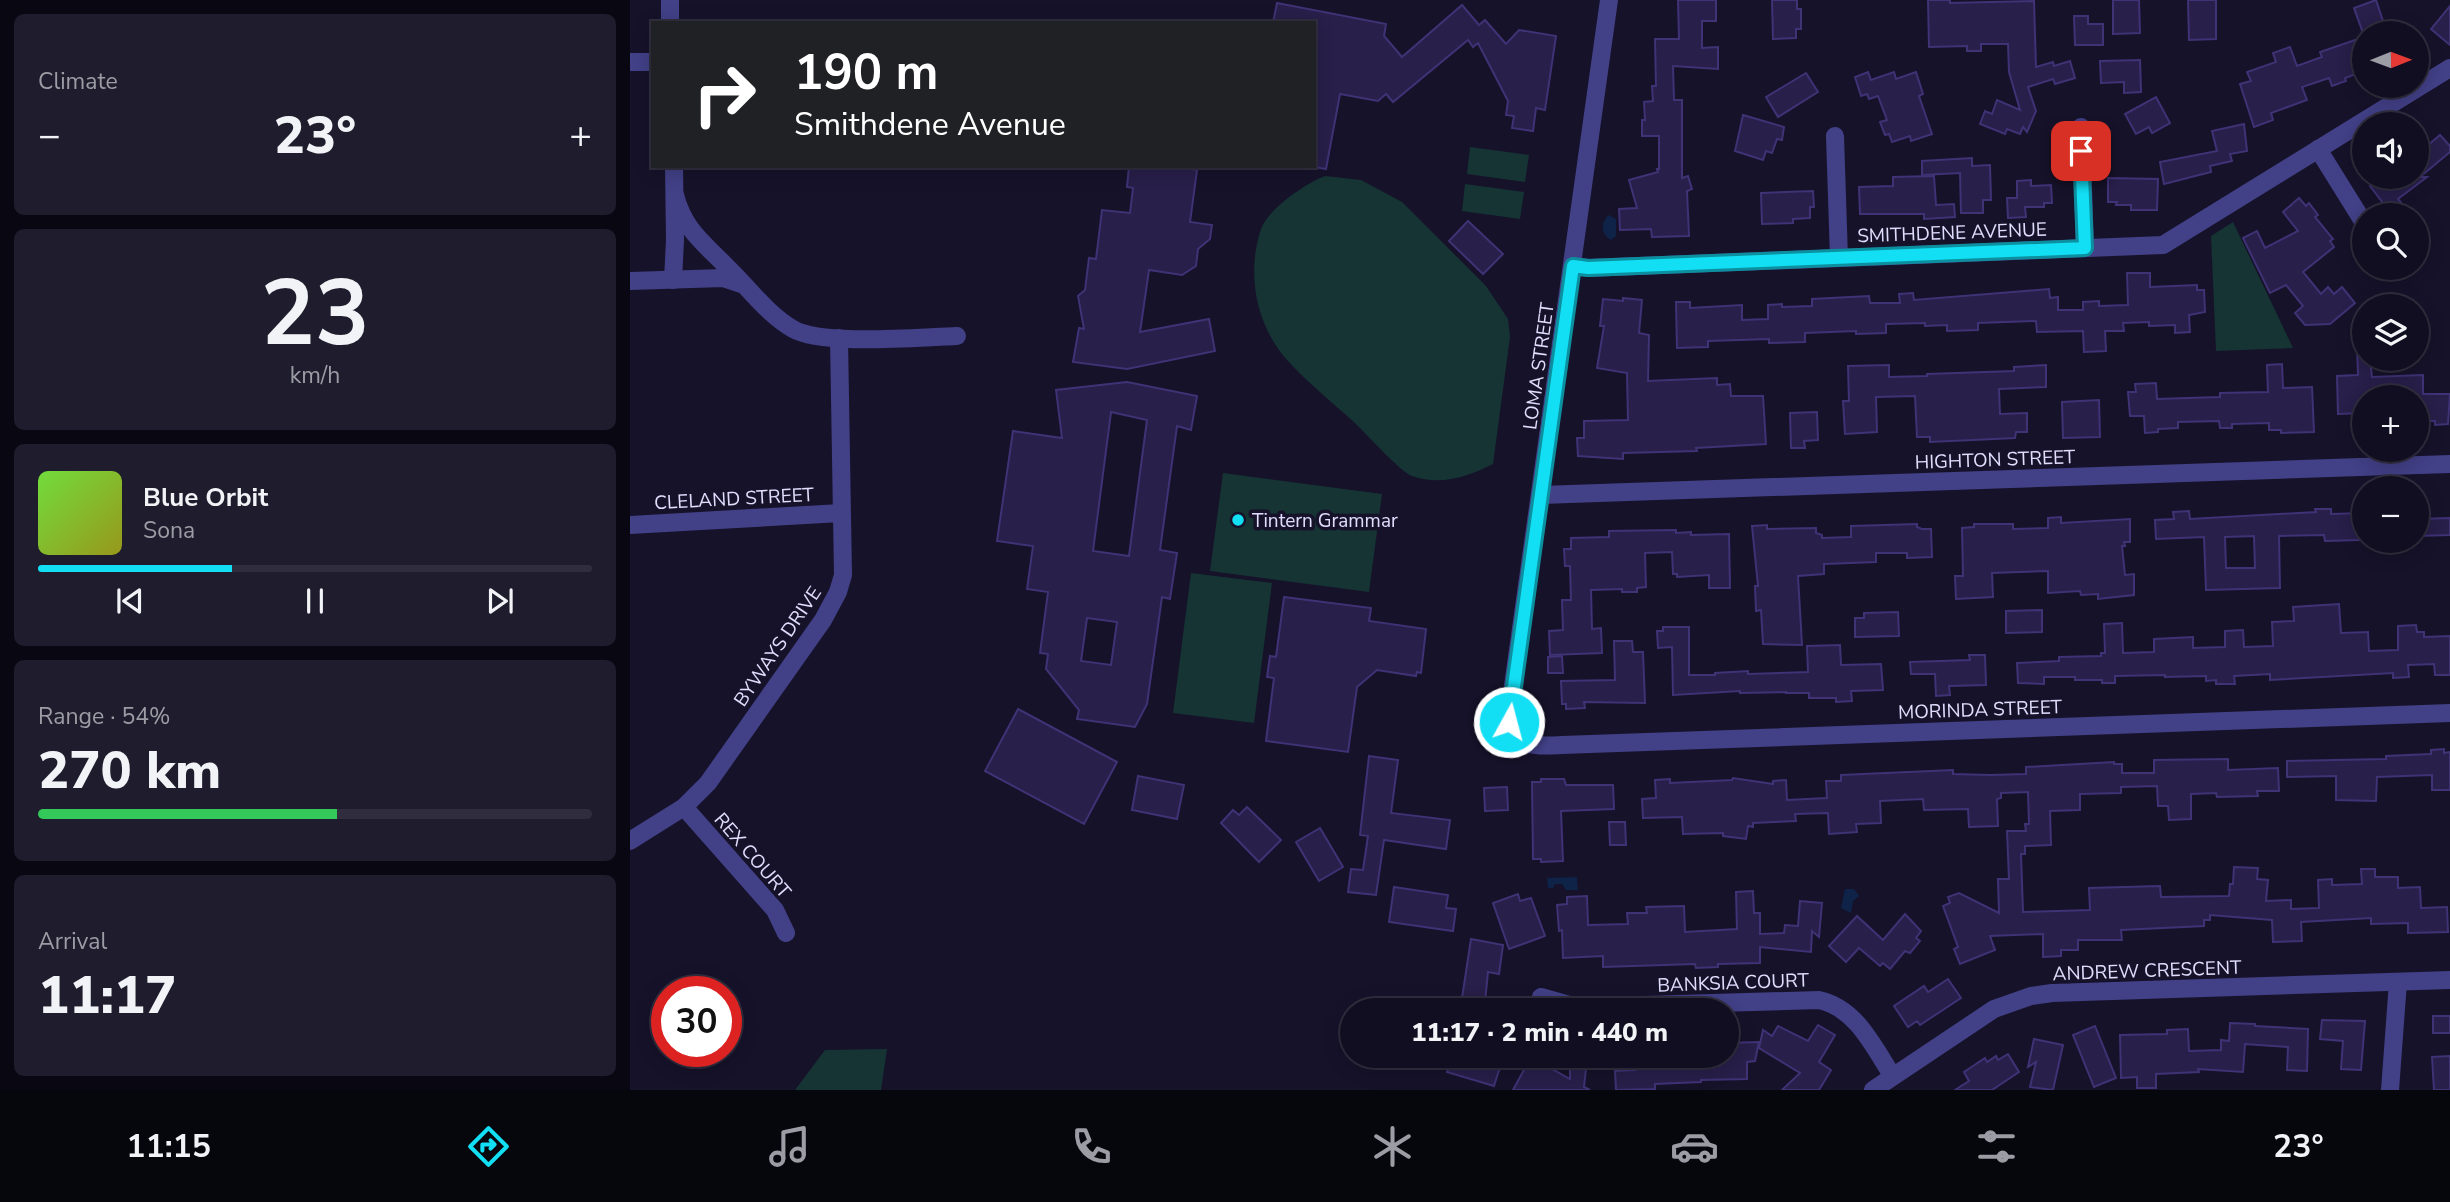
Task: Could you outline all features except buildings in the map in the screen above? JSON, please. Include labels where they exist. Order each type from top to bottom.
[{"type":"street","points":[[670,0],[670,21]]},
{"type":"street","name":"LOMA STREET","points":[[1515,736],[1509,722],[1509,714],[1609,0]]},
{"type":"street","points":[[630,62],[651,62]]},
{"type":"street","name":"SMITHDENE AVENUE","points":[[1573,266],[1588,268],[2163,245],[2450,68]]},
{"type":"street","points":[[2081,127],[2085,248]]},
{"type":"street","points":[[1835,135],[1839,258]]},
{"type":"street","points":[[2318,149],[2352,204]]},
{"type":"street","points":[[673,280],[674,168]]},
{"type":"street","points":[[675,195],[683,219],[741,284],[794,330],[810,335],[839,338],[957,336]]},
{"type":"street","points":[[630,281],[723,278],[741,284]]},
{"type":"street","name":"BYWAYS DRIVE","points":[[630,841],[684,807],[708,783],[831,608],[843,575],[839,338]]},
{"type":"street","name":"HIGHTON STREET","points":[[1541,495],[2450,464]]},
{"type":"street","name":"CLELAND STREET","points":[[630,525],[841,513]]},
{"type":"street","name":"MORINDA STREET","points":[[1515,736],[1523,743],[1536,746],[2450,713]]},
{"type":"street","name":"REX COURT","points":[[684,807],[775,910],[786,933]]},
{"type":"street","name":"ANDREW CRESCENT","points":[[1873,1090],[1994,1009],[2031,996],[2052,993],[2450,980]]},
{"type":"street","points":[[2389,1090],[2398,982]]},
{"type":"street","name":"BANKSIA COURT","points":[[1541,997],[1576,1007],[1819,1000],[1830,1002],[1852,1016],[1892,1075]]},
{"type":"green space","points":[[1470,147],[1529,155],[1525,182],[1467,174]]},
{"type":"green space","points":[[1325,176],[1361,180],[1402,202],[1486,286],[1508,319],[1510,337],[1493,464],[1454,479],[1433,480],[1412,476],[1304,377],[1276,346],[1261,315],[1254,281],[1254,264],[1261,229],[1271,213],[1288,198]]},
{"type":"green space","points":[[1465,184],[1524,192],[1520,219],[1462,211]]},
{"type":"green space","points":[[2233,222],[2293,348],[2216,351],[2211,236]]},
{"type":"green space","points":[[1223,473],[1382,494],[1369,592],[1210,571]]},
{"type":"green space","points":[[1191,573],[1272,583],[1254,723],[1173,713]]},
{"type":"green space","points":[[887,1049],[881,1090],[795,1090],[825,1050]]},
{"type":"water","points":[[1609,215],[1616,219],[1616,236],[1611,240],[1605,235],[1603,228]]},
{"type":"water","points":[[1577,877],[1578,890],[1566,890],[1562,884],[1548,888],[1547,878]]},
{"type":"water","points":[[1845,889],[1854,889],[1859,896],[1853,901],[1851,913],[1841,908]]},
{"type":"place","name":"Tintern Grammar","points":[[1238,520]]},
{"type":"route","points":[[1509,722],[1573,266],[1588,268],[2085,248],[2081,151]]}]
